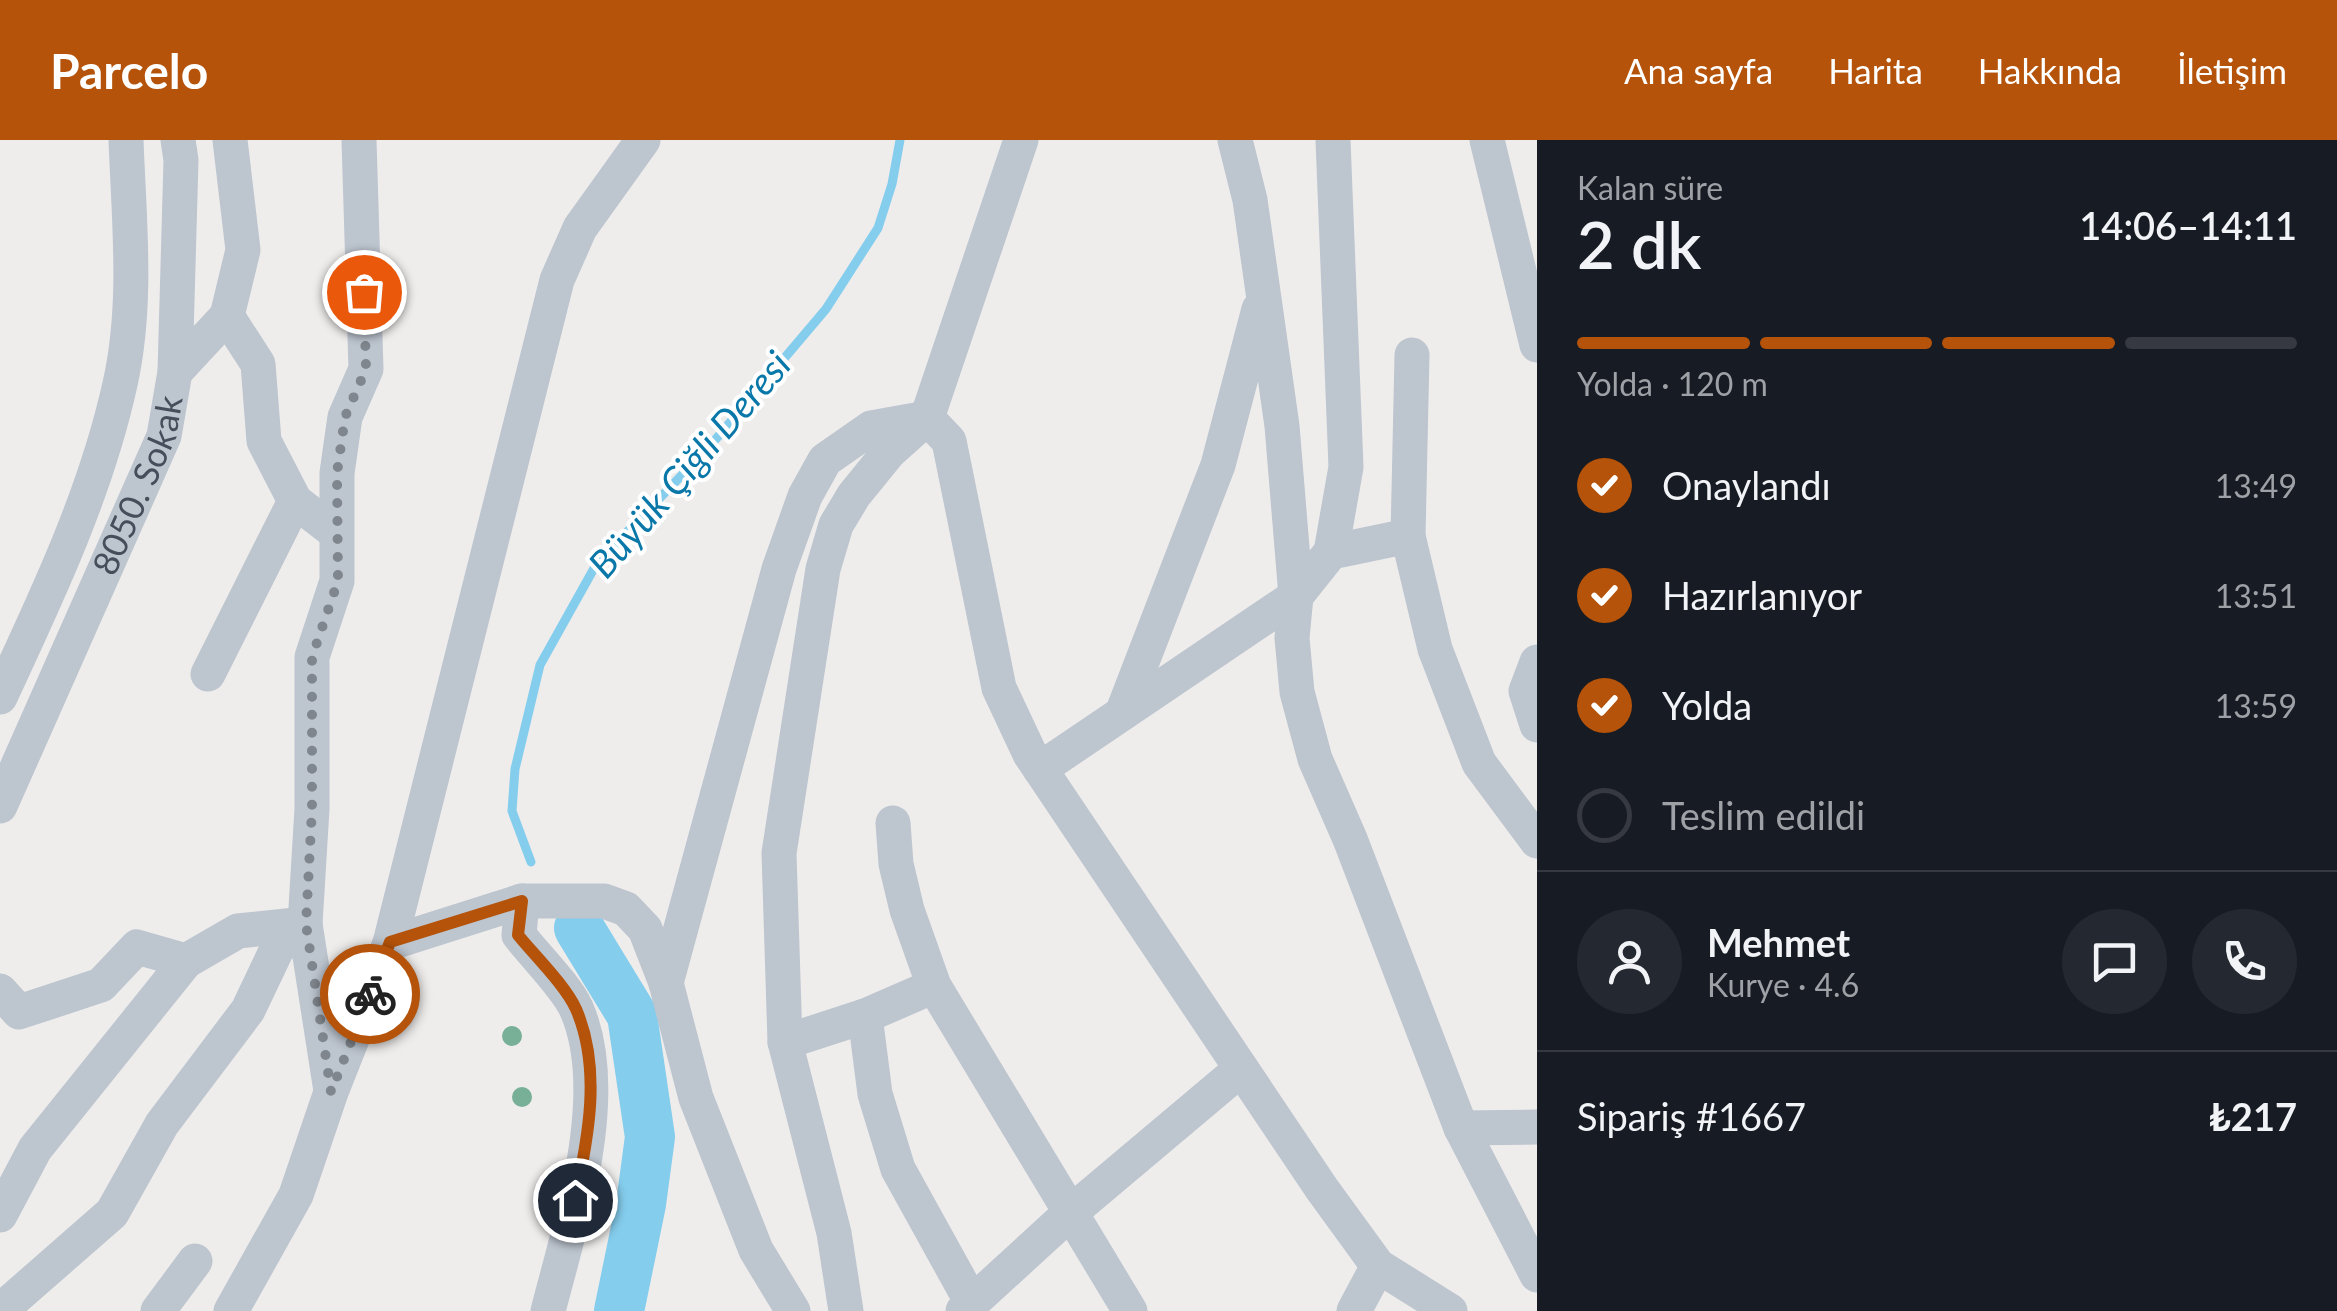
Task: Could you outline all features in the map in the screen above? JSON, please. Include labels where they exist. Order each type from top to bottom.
[{"type":"street","name":"8050. Sokak","points":[[0,697],[91,489],[121,382],[132,281],[126,140]]},
{"type":"street","name":"8050. Sokak","points":[[0,806],[164,436],[175,372],[178,140]]},
{"type":"street","points":[[175,372],[226,316],[243,250],[230,140]]},
{"type":"street","points":[[331,1092],[306,924],[312,809],[312,657],[338,581],[337,473],[345,417],[366,369],[359,140]]},
{"type":"street","points":[[231,1311],[296,1196],[331,1092],[390,942],[557,280],[580,228],[643,140]]},
{"type":"street","points":[[846,1311],[834,1233],[785,1042],[779,853],[823,569],[836,525],[854,494],[888,452],[927,418],[1021,140]]},
{"type":"street","points":[[1235,140],[1250,200],[1282,426],[1296,596],[1292,638],[1298,692],[1315,759],[1350,839],[1461,1128],[1527,1234],[1537,1275]]},
{"type":"street","points":[[1040,768],[1296,596],[1331,552],[1346,467],[1332,140]]},
{"type":"street","points":[[1486,140],[1537,345]]},
{"type":"street","points":[[1123,711],[1218,465],[1263,294]]},
{"type":"street","points":[[226,316],[258,364],[264,440],[295,500],[335,532]]},
{"type":"street","points":[[1412,355],[1408,536],[1435,649],[1479,762],[1537,841]]},
{"type":"street","points":[[927,418],[949,440],[999,688],[1040,768],[1378,1266],[1450,1311]]},
{"type":"street","points":[[666,983],[779,569],[805,496],[825,460],[870,428],[927,418]]},
{"type":"street","points":[[208,674],[295,500]]},
{"type":"street","points":[[1331,552],[1408,536]]},
{"type":"street","points":[[1537,662],[1526,691],[1537,725]]},
{"type":"street","points":[[893,822],[896,864],[907,910],[934,986],[1130,1311]]},
{"type":"street","points":[[390,942],[522,901],[604,902],[626,909],[645,929],[666,983],[696,1098],[756,1250],[792,1311]]},
{"type":"street","points":[[522,901],[518,935],[575,1006],[588,1055],[590,1134],[548,1311]]},
{"type":"street","points":[[0,1215],[35,1149],[186,962],[238,931],[306,924]]},
{"type":"street","points":[[0,1311],[112,1213],[162,1124],[248,1010],[277,949],[306,924]]},
{"type":"street","points":[[0,991],[19,1012],[101,985],[137,947],[186,962]]},
{"type":"street","points":[[785,1042],[865,1016],[934,986]]},
{"type":"street","points":[[865,1016],[874,1094],[898,1169],[967,1306],[1241,1068]]},
{"type":"street","points":[[1461,1128],[1537,1127]]},
{"type":"street","points":[[158,1311],[194,1262]]},
{"type":"street","points":[[1354,1311],[1378,1266]]},
{"type":"waterway","name":"Büyük Çiğli Deresi","points":[[531,862],[512,811],[515,769],[540,665],[597,563],[710,446],[826,309],[878,228],[900,140]]},
{"type":"waterway","name":"Büyük Çiğli Deresi","points":[[579,928],[632,1015],[650,1137],[619,1311]]},
{"type":"way so far","points":[[364,292],[366,369],[345,417],[337,473],[338,581],[312,657],[312,809],[306,924],[331,1092],[370,994]]},
{"type":"route","points":[[370,994],[390,942],[522,901],[518,935],[575,1006],[588,1055],[590,1134],[575,1200]]}]
